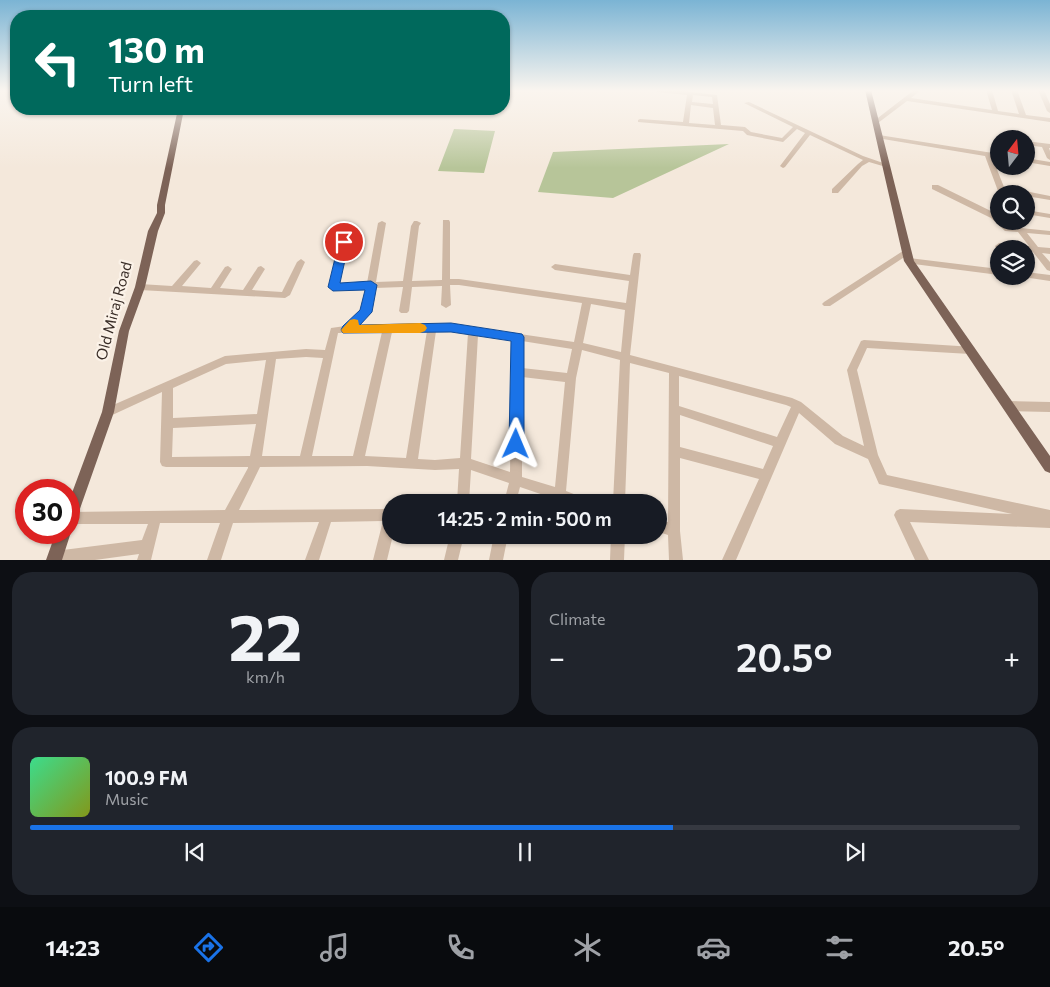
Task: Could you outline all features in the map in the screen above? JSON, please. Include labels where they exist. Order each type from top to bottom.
[{"type":"main road","name":"Old Miraj Road","points":[[80,489],[108,412],[124,331],[140,287],[153,231],[161,213],[161,205],[180,116]]},
{"type":"main road","points":[[875,116],[908,257],[1050,467]]},
{"type":"main road","points":[[54,559],[60,544]]},
{"type":"street","points":[[686,125],[687,116]]},
{"type":"street","points":[[716,116],[718,127]]},
{"type":"street","points":[[776,116],[886,165]]},
{"type":"street","points":[[876,122],[883,116]]},
{"type":"street","points":[[1024,116],[1050,120]]},
{"type":"street","points":[[640,121],[745,130],[749,134],[783,140],[797,126]]},
{"type":"street","points":[[783,166],[809,132]]},
{"type":"street","points":[[880,137],[988,154],[1000,185]]},
{"type":"street","points":[[1047,146],[1050,158]]},
{"type":"street","points":[[835,190],[860,165],[869,159]]},
{"type":"street","points":[[1035,162],[1050,164]]},
{"type":"street","points":[[935,187],[990,214]]},
{"type":"street","points":[[1035,196],[1050,198]]},
{"type":"street","points":[[1035,214],[1050,216]]},
{"type":"street","points":[[446,222],[446,305]]},
{"type":"street","points":[[347,330],[366,312],[382,223]]},
{"type":"street","points":[[404,311],[417,223]]},
{"type":"street","points":[[348,228],[333,287],[458,282],[630,307]]},
{"type":"street","points":[[1020,230],[1050,233]]},
{"type":"street","points":[[1020,230],[1028,240]]},
{"type":"street","points":[[1035,249],[1050,251]]},
{"type":"street","points":[[1035,249],[1050,268]]},
{"type":"street","points":[[619,494],[625,358],[637,255]]},
{"type":"street","points":[[827,304],[908,257],[990,271]]},
{"type":"street","points":[[140,287],[284,295],[301,262]]},
{"type":"street","points":[[175,288],[197,263]]},
{"type":"street","points":[[555,267],[634,279]]},
{"type":"street","points":[[214,290],[228,269]]},
{"type":"street","points":[[246,292],[261,269]]},
{"type":"street","points":[[1035,276],[1050,278]]},
{"type":"street","points":[[560,494],[571,378],[587,301]]},
{"type":"street","points":[[305,461],[334,330],[451,327],[577,346],[797,405],[839,440],[872,455]]},
{"type":"street","points":[[411,463],[432,328]]},
{"type":"street","points":[[358,461],[388,329]]},
{"type":"street","points":[[464,494],[473,331]]},
{"type":"street","points":[[512,494],[516,480],[517,337]]},
{"type":"street","points":[[970,350],[864,344],[852,370],[872,455],[883,480],[1050,516]]},
{"type":"street","points":[[108,412],[224,360],[306,353],[328,354]]},
{"type":"street","points":[[214,560],[229,516],[254,469],[272,356]]},
{"type":"street","points":[[674,371],[674,531],[676,560]]},
{"type":"street","points":[[518,372],[571,378]]},
{"type":"street","points":[[168,385],[166,462],[358,461],[466,463],[554,494]]},
{"type":"street","points":[[729,560],[797,405]]},
{"type":"street","points":[[1008,406],[1050,407]]},
{"type":"street","points":[[674,409],[780,443]]},
{"type":"street","points":[[167,423],[262,418]]},
{"type":"street","points":[[674,451],[766,475]]},
{"type":"street","points":[[922,560],[900,514],[1050,522]]},
{"type":"street","points":[[80,519],[382,515]]},
{"type":"street","points":[[312,560],[327,516]]},
{"type":"street","points":[[54,559],[146,553],[156,517]]},
{"type":"street","points":[[667,529],[674,531]]},
{"type":"street","points":[[380,560],[384,544]]},
{"type":"street","points":[[451,560],[455,544]]},
{"type":"street","points":[[496,560],[499,544]]},
{"type":"street","points":[[617,560],[618,544]]},
{"type":"green space","points":[[454,129],[495,131],[484,173],[438,171]]},
{"type":"green space","points":[[729,144],[613,198],[538,192],[553,152]]},
{"type":"slow traffic","points":[[354,323],[347,330],[420,328]]},
{"type":"route","points":[[344,242],[333,287],[371,285],[366,312],[347,330],[451,327],[517,337],[516,444]]}]
